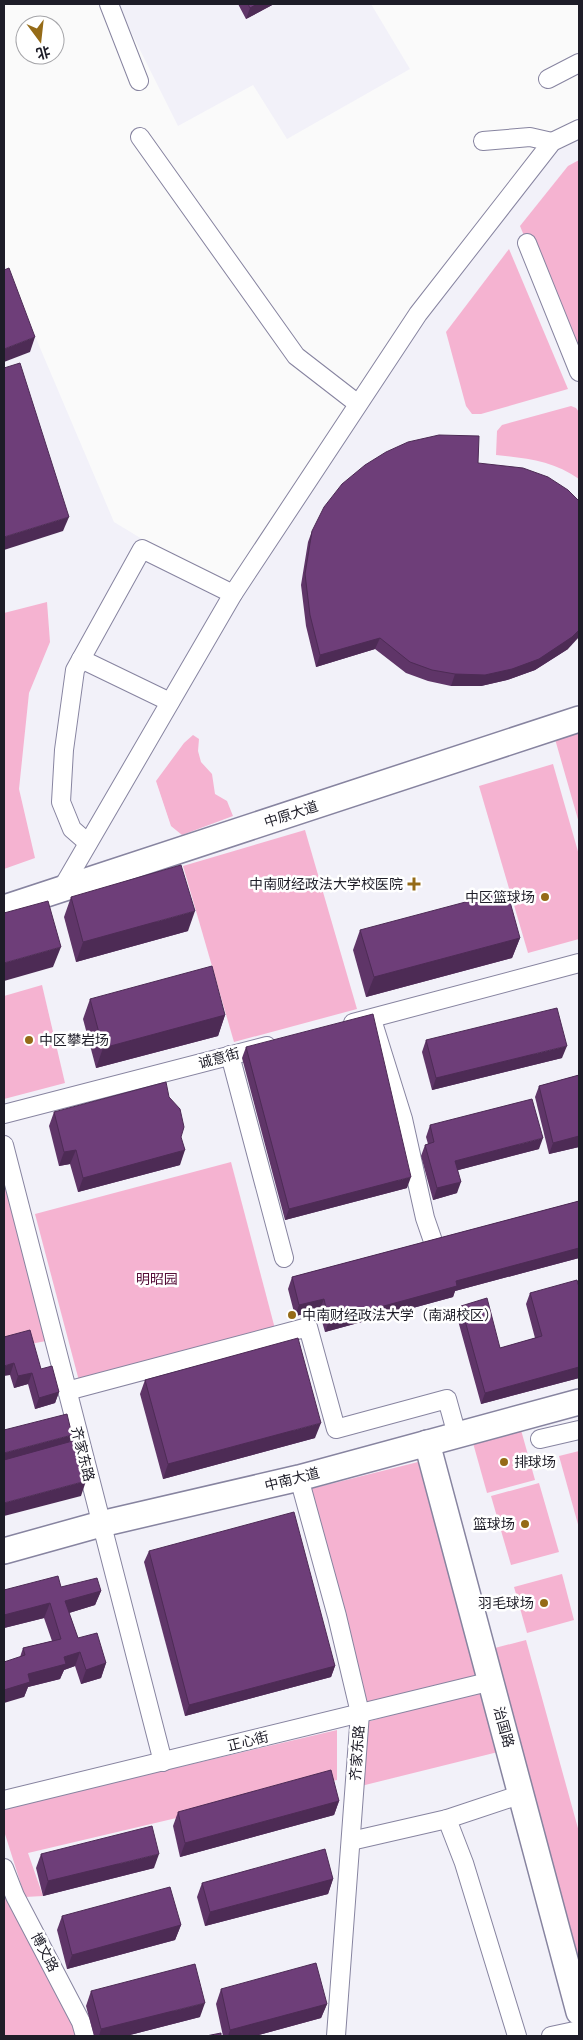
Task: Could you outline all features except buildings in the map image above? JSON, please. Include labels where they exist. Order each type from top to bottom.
[{"type":"main road","name":"中原大道","points":[[4,908],[579,719]]},
{"type":"main road","name":"中南大道","points":[[4,1551],[101,1524],[299,1478],[579,1402]]},
{"type":"main road","name":"治国路","points":[[427,1443],[579,2012]]},
{"type":"street","points":[[109,4],[140,81]]},
{"type":"street","points":[[548,79],[579,64]]},
{"type":"street","points":[[61,890],[233,594],[418,314],[552,142],[579,129]]},
{"type":"street","points":[[140,137],[296,356],[358,404]]},
{"type":"street","points":[[483,141],[530,137],[552,142]]},
{"type":"street","points":[[528,243],[579,372]]},
{"type":"street","points":[[88,843],[72,829],[61,802],[64,750],[75,670],[142,549],[233,594]]},
{"type":"street","points":[[81,659],[170,702]]},
{"type":"street","points":[[335,1028],[579,963]]},
{"type":"street","points":[[373,1018],[374,1028],[403,1119],[425,1218],[435,1246]]},
{"type":"street","name":"诚意街","points":[[4,1114],[287,1040]]},
{"type":"street","points":[[230,1055],[284,1258]]},
{"type":"street","name":"齐家东路","points":[[4,1145],[163,1762]]},
{"type":"street","points":[[67,1392],[308,1327],[336,1429],[447,1399],[458,1434]]},
{"type":"street","points":[[540,1440],[579,1430]]},
{"type":"street","name":"齐家东路","points":[[299,1478],[337,1616],[360,1713],[336,2036]]},
{"type":"street","name":"正心街","points":[[4,1800],[492,1681]]},
{"type":"street","points":[[351,1841],[447,1819],[522,1794]]},
{"type":"street","points":[[447,1819],[464,1863],[517,2036]]},
{"type":"street","name":"博文路","points":[[4,1868],[15,1896],[81,2022],[85,2036]]},
{"type":"street","points":[[552,2036],[579,2030]]},
{"type":"shaded area","points":[[117,4],[371,4],[410,69],[287,139],[253,85],[178,126]]},
{"type":"shaded area","name":"中南财经政法大学（南湖校区）","points":[[579,129],[579,2036],[4,2036],[4,263],[114,522],[233,594],[552,142]]},
{"type":"green space","points":[[579,160],[579,369],[520,226],[568,166]]},
{"type":"green space","points":[[509,249],[568,389],[481,414],[472,414],[466,406],[446,332]]},
{"type":"green space","points":[[571,406],[579,412],[579,479],[550,464],[496,455],[497,431],[502,425]]},
{"type":"green space","points":[[47,602],[50,642],[29,693],[19,789],[35,858],[4,869],[4,613]]},
{"type":"green space","points":[[579,732],[579,823],[555,739]]},
{"type":"green space","points":[[193,735],[199,739],[198,751],[201,762],[212,774],[215,794],[227,801],[233,816],[182,835],[171,826],[156,781],[184,743]]},
{"type":"green space","name":"中区篮球场","points":[[553,764],[579,855],[579,939],[528,953],[479,786]]},
{"type":"green space","points":[[305,830],[357,1009],[234,1042],[183,866]]},
{"type":"green space","name":"中区攀岩场","points":[[42,985],[65,1083],[4,1099],[4,996]]},
{"type":"green space","name":"明昭园","points":[[231,1162],[279,1344],[83,1396],[35,1214]]},
{"type":"green space","points":[[4,1177],[46,1341],[4,1349]]},
{"type":"green space","name":"排球场","points":[[521,1430],[535,1480],[487,1493],[473,1443]]},
{"type":"green space","points":[[579,1451],[579,1528],[559,1456]]},
{"type":"green space","points":[[438,1457],[491,1649],[526,1640],[579,1832],[579,1984],[496,1672],[368,1705],[310,1489]]},
{"type":"green space","name":"篮球场","points":[[539,1483],[559,1552],[511,1565],[491,1496]]},
{"type":"green space","name":"羽毛球场","points":[[562,1574],[574,1620],[527,1633],[514,1587]]},
{"type":"green space","points":[[489,1687],[506,1750],[349,1789],[353,1726]]},
{"type":"green space","points":[[337,1730],[337,1780],[28,1853],[43,1896],[25,1897],[4,1831],[4,1808]]},
{"type":"green space","points":[[4,1883],[79,2036],[4,2036]]},
{"type":"place","name":"中南财经政法大学校医院","points":[[414,884]]},
{"type":"place","name":"中区篮球场","points":[[545,897]]},
{"type":"place","name":"中区攀岩场","points":[[29,1040]]},
{"type":"place","name":"中南财经政法大学（南湖校区）","points":[[292,1315]]},
{"type":"place","name":"排球场","points":[[504,1462]]},
{"type":"place","name":"篮球场","points":[[525,1524]]},
{"type":"place","name":"羽毛球场","points":[[544,1603]]}]
